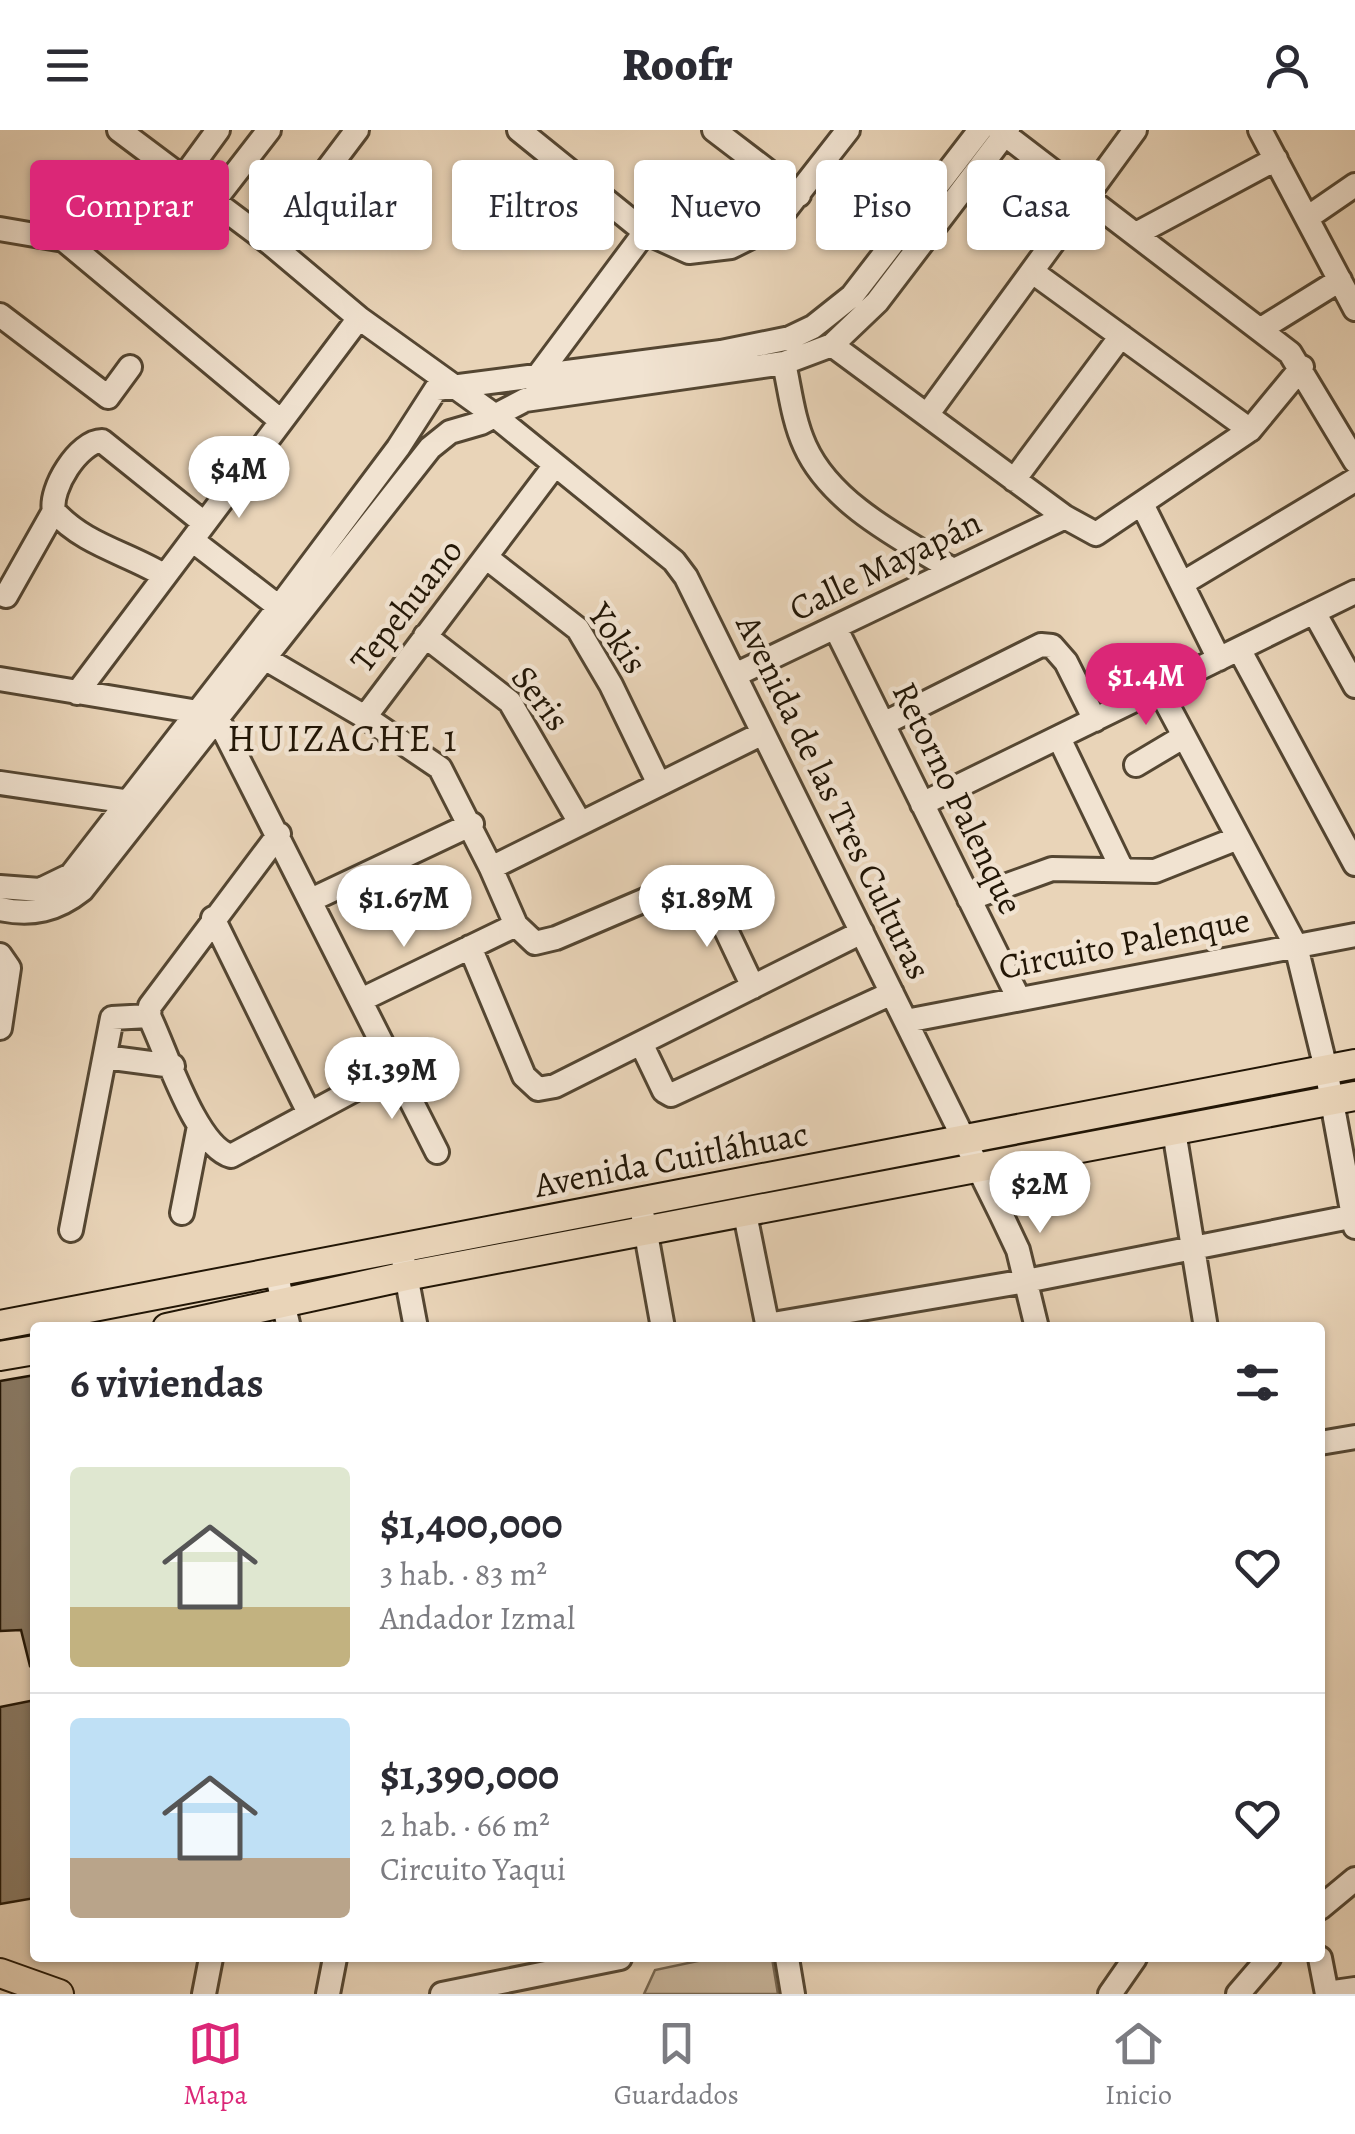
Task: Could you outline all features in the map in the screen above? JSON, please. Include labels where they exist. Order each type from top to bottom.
[{"type":"main road","name":"Avenida Cuitláhuac","points":[[0,1324],[1355,1064]]},
{"type":"main road","name":"Avenida Cuitláhuac","points":[[222,1322],[286,1315],[406,1276],[1343,1098]]},
{"type":"main road","points":[[0,1356],[30,1351]]},
{"type":"main road","points":[[0,1973],[59,1994]]},
{"type":"street","points":[[119,130],[159,160]]},
{"type":"street","points":[[196,160],[218,130]]},
{"type":"street","points":[[229,182],[269,130]]},
{"type":"street","points":[[334,160],[357,130]]},
{"type":"street","points":[[519,130],[634,223]]},
{"type":"street","points":[[714,130],[798,195]]},
{"type":"street","points":[[796,198],[848,130]]},
{"type":"street","points":[[0,909],[36,912],[54,908],[82,890],[208,716],[278,608],[398,448],[436,388],[734,350],[790,338],[814,327],[852,296],[980,130]]},
{"type":"street","points":[[1105,174],[1135,130]]},
{"type":"street","points":[[1260,130],[1355,309]]},
{"type":"street","points":[[0,887],[40,890],[71,875],[130,802],[266,659],[413,465],[450,432],[525,400],[784,362],[832,345],[877,302],[1004,131],[1041,160]]},
{"type":"street","points":[[1136,234],[1276,159]]},
{"type":"street","points":[[1307,218],[1355,185]]},
{"type":"street","points":[[1105,210],[1261,329],[1302,367],[1355,461]]},
{"type":"street","points":[[229,212],[249,227]]},
{"type":"street","points":[[0,230],[64,240],[281,421]]},
{"type":"street","points":[[525,400],[537,374],[634,246]]},
{"type":"street","points":[[77,693],[358,318],[278,250]]},
{"type":"street","points":[[685,250],[710,250]]},
{"type":"street","points":[[927,416],[1051,250]]},
{"type":"street","points":[[1034,273],[1250,430]]},
{"type":"street","points":[[1261,329],[1340,280]]},
{"type":"street","points":[[0,316],[108,397],[130,366]]},
{"type":"street","name":"Avenida de las Tres Culturas","points":[[358,318],[453,383],[674,561],[735,675],[1018,1250],[1036,1322]]},
{"type":"street","points":[[1014,480],[1121,336]]},
{"type":"street","points":[[832,345],[1065,517],[1096,534],[1250,430],[1302,367]]},
{"type":"street","points":[[784,362],[797,426],[806,450],[824,476],[872,518],[954,570]]},
{"type":"street","points":[[6,596],[53,508],[64,477],[92,441],[102,441],[278,608]]},
{"type":"street","name":"Tepehuano","points":[[516,926],[472,824],[440,768],[364,717],[555,465]]},
{"type":"street","points":[[1183,582],[1355,480]]},
{"type":"street","points":[[1142,506],[1183,582],[1355,864]]},
{"type":"street","points":[[53,508],[92,542],[138,559],[165,576]]},
{"type":"street","name":"Calle Mayapán","points":[[735,675],[1065,517]]},
{"type":"street","name":"Yokis","points":[[487,558],[578,630],[605,673],[659,784]]},
{"type":"street","points":[[922,804],[1355,592]]},
{"type":"street","points":[[1314,612],[1355,686]]},
{"type":"street","name":"Retorno Palenque","points":[[835,627],[1019,999]]},
{"type":"street","name":"Seris","points":[[425,636],[510,702],[580,821]]},
{"type":"street","points":[[883,724],[1041,645],[1052,646],[1066,662],[1095,720]]},
{"type":"street","points":[[266,659],[364,717]]},
{"type":"street","points":[[0,679],[208,716],[279,834],[436,1152]]},
{"type":"street","points":[[790,1322],[1354,1220],[1343,1098],[1326,1069],[1296,946],[1182,737],[1160,688]]},
{"type":"street","points":[[490,868],[763,733]]},
{"type":"street","points":[[1136,765],[1182,737]]},
{"type":"street","points":[[1059,738],[1122,869]]},
{"type":"street","points":[[0,783],[130,802]]},
{"type":"street","points":[[311,900],[472,824]]},
{"type":"street","points":[[279,834],[154,995],[149,1016],[199,1126],[211,1146],[231,1156],[395,1068]]},
{"type":"street","points":[[970,899],[1052,868],[1155,871],[1238,838]]},
{"type":"street","points":[[361,1000],[516,926],[535,943],[556,938],[685,883],[698,882],[708,892],[753,987]]},
{"type":"street","points":[[213,918],[308,1112]]},
{"type":"street","points":[[470,948],[524,1076],[538,1089],[555,1086],[862,932]]},
{"type":"street","name":"Circuito Palenque","points":[[906,1021],[1355,935]]},
{"type":"street","points":[[0,954],[9,968],[0,1028]]},
{"type":"street","points":[[640,1043],[666,1096],[892,992]]},
{"type":"street","points":[[71,1230],[113,1016],[149,1016]]},
{"type":"street","points":[[104,1057],[173,1066]]},
{"type":"street","points":[[182,1213],[199,1126]]},
{"type":"street","points":[[1174,1131],[1205,1322]]},
{"type":"street","points":[[640,1204],[662,1322]]},
{"type":"street","points":[[745,1214],[766,1322]]},
{"type":"street","points":[[401,1246],[415,1322]]},
{"type":"street","points":[[276,1272],[286,1315]]},
{"type":"street","points":[[1325,1442],[1355,1436]]},
{"type":"street","points":[[1325,1904],[1355,1880]]},
{"type":"street","points":[[204,1994],[210,1962]]},
{"type":"street","points":[[328,1994],[334,1962]]},
{"type":"street","points":[[442,1994],[600,1962]]},
{"type":"street","points":[[788,1962],[793,1994]]},
{"type":"street","points":[[1110,1994],[1132,1962]]},
{"type":"street","points":[[1238,1994],[1266,1962]]},
{"type":"street","points":[[1321,1962],[1326,1994],[1355,1988]]},
{"type":"shaded area","points":[[693,1962],[773,1962],[778,1994],[644,1994],[655,1970]]},
{"type":"building","points":[[30,1376],[30,1666],[21,1630],[0,1631],[0,1381]]},
{"type":"building","points":[[30,1701],[30,1899],[0,1904],[0,1707]]},
{"type":"district","name":"HUIZACHE 1","points":[[343,738]]}]
